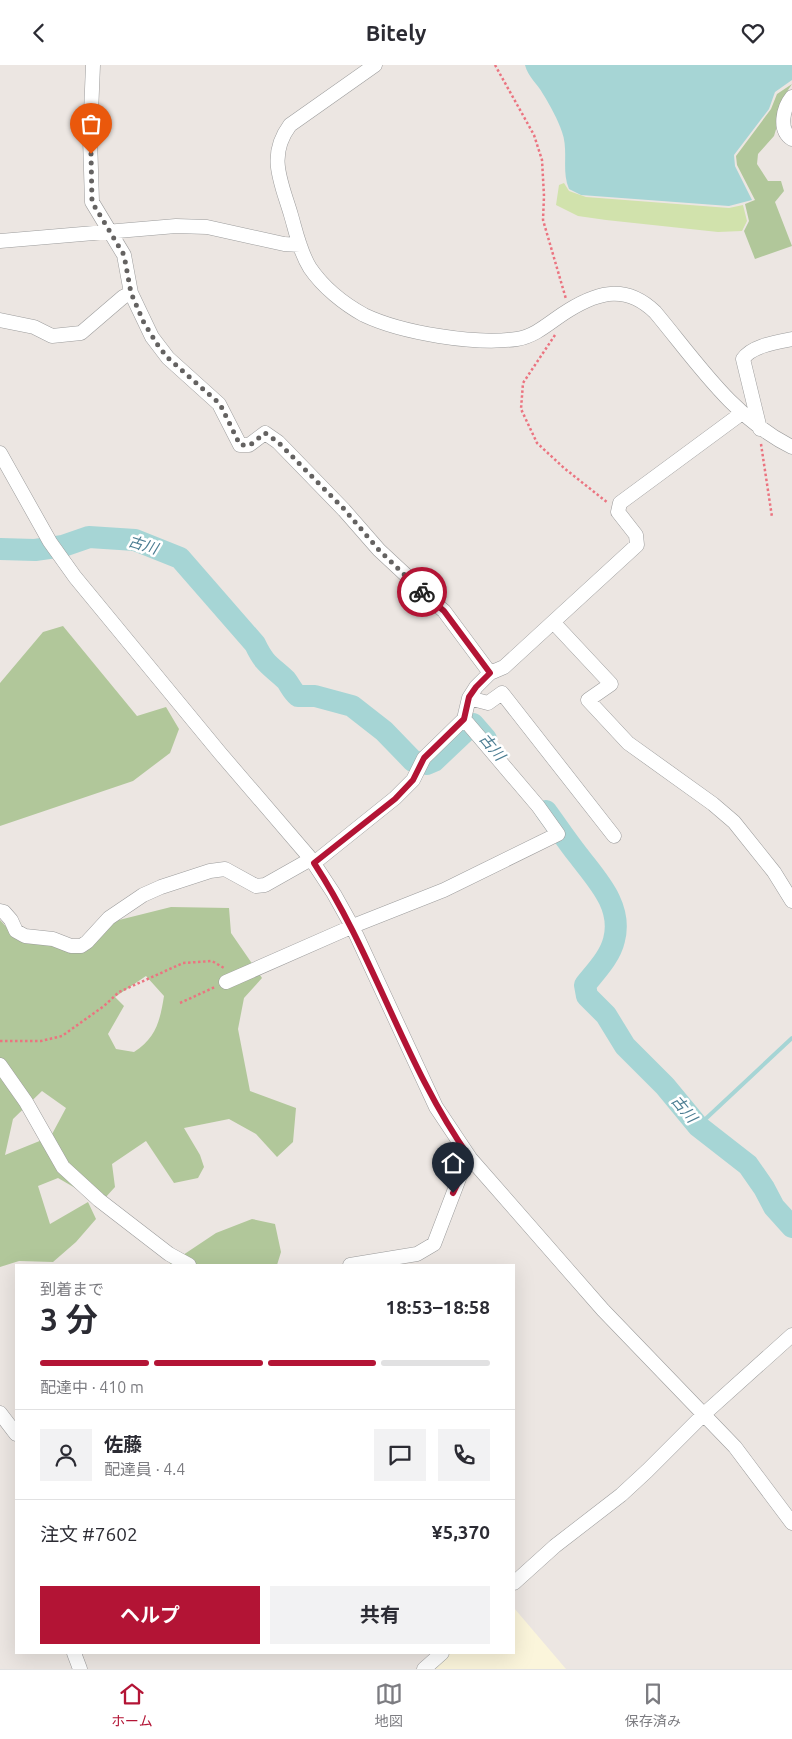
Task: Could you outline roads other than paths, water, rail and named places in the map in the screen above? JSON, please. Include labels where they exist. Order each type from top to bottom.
[{"type":"street","points":[[93,65],[90,138],[92,202],[124,255],[131,293],[144,323],[159,347],[182,371],[220,404],[240,445],[250,445],[265,433],[278,442],[344,509],[379,550],[408,577],[408,580],[444,611],[490,673]]},
{"type":"street","points":[[375,65],[290,125],[283,135],[276,155],[278,169],[300,245],[310,267],[329,290],[365,315],[396,326],[441,336],[481,341],[517,339],[533,335],[587,300],[610,294],[624,294],[644,301],[742,413],[760,429],[792,447]]},
{"type":"street","points":[[792,97],[784,109],[784,118],[788,137],[792,139]]},
{"type":"street","points":[[0,241],[110,230],[176,226],[207,227],[284,244],[300,245]]},
{"type":"street","points":[[0,320],[34,327],[52,337],[81,333],[123,297],[131,293]]},
{"type":"street","points":[[760,429],[743,359],[756,349],[792,339]]},
{"type":"street","points":[[229,981],[352,927],[444,890],[558,835],[538,806],[468,724],[469,697],[490,673],[504,667],[637,545],[636,535],[618,512],[617,507],[620,503],[742,413]]},
{"type":"street","points":[[0,453],[53,547],[75,577],[220,753],[313,861],[352,927],[436,1107],[470,1158],[603,1310],[735,1447],[792,1523]]},
{"type":"street","points":[[554,623],[611,684],[588,700],[628,743],[713,804],[734,822],[774,872],[792,901]]},
{"type":"street","points":[[469,697],[488,703],[502,693],[614,836]]},
{"type":"street","points":[[0,911],[4,912],[11,920],[16,931],[24,936],[53,939],[71,946],[81,946],[109,918],[143,895],[161,887],[210,871],[225,869],[256,886],[265,885],[313,861],[395,799],[413,780],[422,763],[468,724]]},
{"type":"street","points":[[0,1065],[26,1103],[63,1167],[99,1200],[169,1254],[187,1264]]},
{"type":"street","points":[[356,1264],[417,1254],[434,1244],[460,1176],[470,1158]]},
{"type":"street","points":[[515,1582],[555,1546],[628,1489],[703,1415],[792,1335]]},
{"type":"street","points":[[0,1413],[15,1433]]},
{"type":"street","points":[[74,1654],[80,1669]]},
{"type":"street","points":[[424,1669],[441,1654]]},
{"type":"water","points":[[525,65],[792,65],[792,80],[775,92],[769,109],[734,155],[735,166],[752,200],[729,206],[581,195],[569,189],[562,132],[551,108],[541,90],[528,73]]},
{"type":"waterway","name":"古川","points":[[0,549],[35,550],[63,546],[89,537],[135,540],[180,558],[255,644],[265,661],[286,680],[298,696],[315,696],[352,706],[384,731],[413,761],[427,764],[434,761],[473,724],[486,739]]},
{"type":"waterway","name":"古川","points":[[546,811],[600,884],[612,905],[615,916],[616,928],[612,946],[602,964],[585,985],[587,996],[606,1015],[625,1046],[665,1086],[698,1126],[748,1165],[774,1207],[792,1227]]},
{"type":"waterway","points":[[698,1126],[792,1038]]}]
